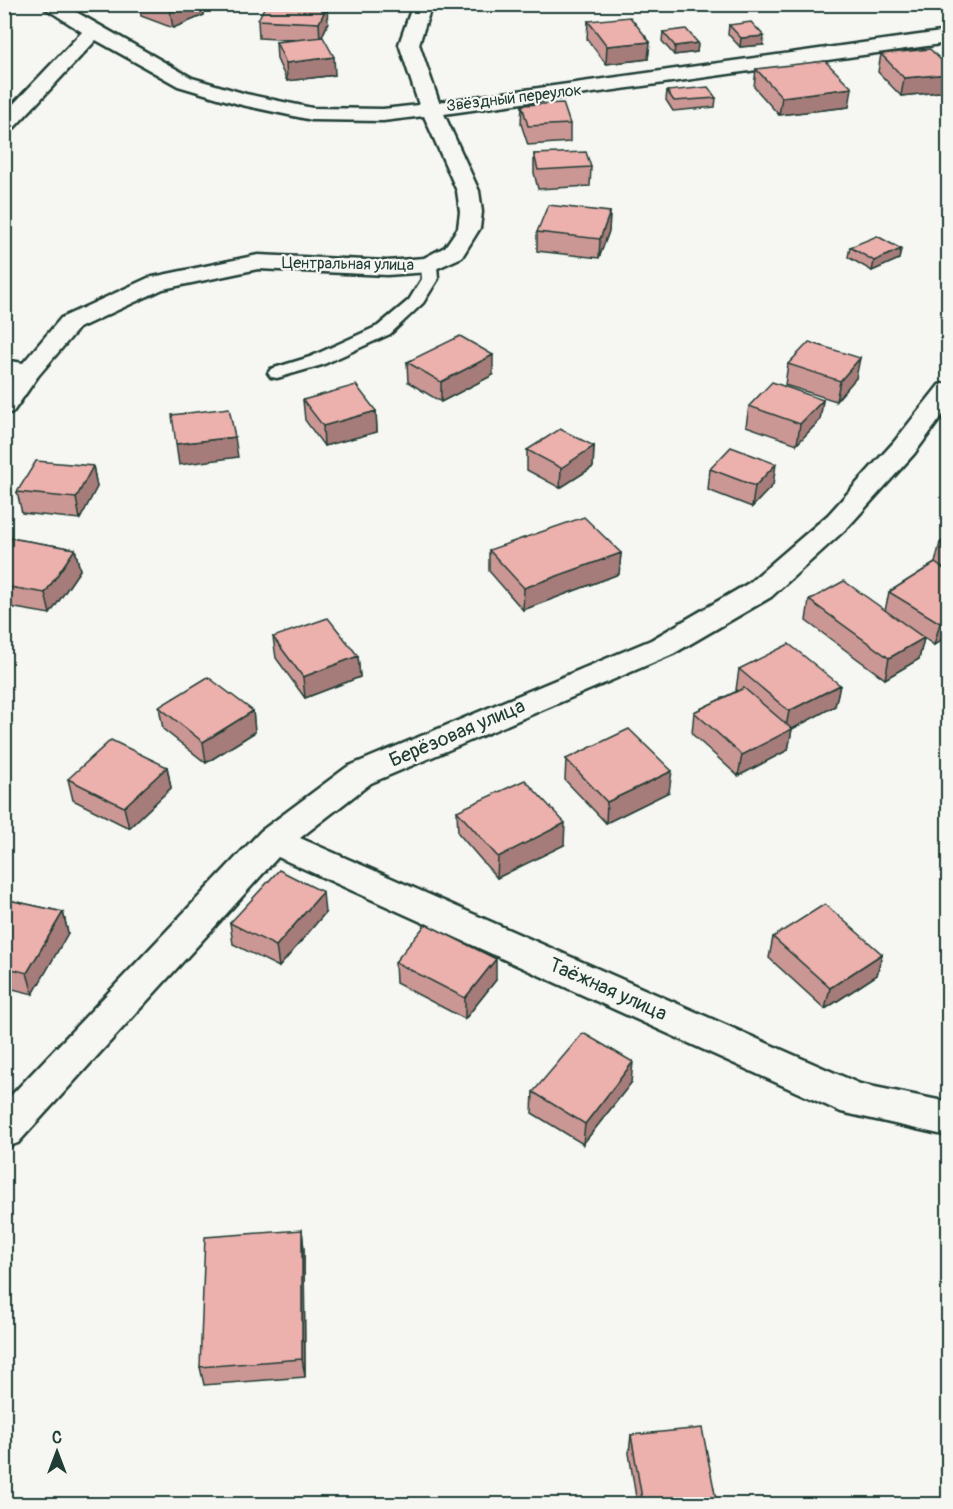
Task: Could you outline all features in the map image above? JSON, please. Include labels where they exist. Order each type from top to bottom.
[{"type":"street","name":"Звёздный переулок","points":[[48,4],[185,82],[242,99],[312,114],[383,115],[430,107],[519,99],[947,39]]},
{"type":"street","name":"Центральная улица","points":[[4,406],[17,370],[70,323],[156,283],[258,262],[387,268],[429,265],[454,252],[469,228],[471,212],[468,191],[430,107],[409,44],[423,4]]},
{"type":"street","points":[[4,127],[94,31]]},
{"type":"street","name":"Берёзовая улица","points":[[4,1131],[273,840],[358,775],[662,647],[760,590],[838,521],[904,448],[948,391]]},
{"type":"street","name":"Таёжная улица","points":[[273,840],[855,1100],[948,1119]]},
{"type":"lane","points":[[277,373],[316,361],[384,330],[415,303],[430,279],[429,265]]},
{"type":"building","points":[[153,4],[186,4],[170,11]]},
{"type":"building","points":[[266,4],[327,6],[319,23],[258,20]]},
{"type":"building","points":[[630,17],[650,42],[607,46],[588,21]]},
{"type":"building","points":[[751,22],[764,36],[741,38],[729,25]]},
{"type":"building","points":[[686,29],[698,43],[675,46],[663,32]]},
{"type":"building","points":[[323,37],[334,57],[286,63],[276,42]]},
{"type":"building","points":[[930,49],[948,67],[948,74],[904,78],[881,54]]},
{"type":"building","points":[[825,61],[852,88],[782,97],[756,69]]},
{"type":"building","points":[[708,87],[716,98],[674,101],[667,91]]},
{"type":"building","points":[[563,103],[570,124],[528,126],[522,105]]},
{"type":"building","points":[[586,152],[591,167],[538,170],[534,154]]},
{"type":"building","points":[[548,205],[610,212],[600,239],[537,232]]},
{"type":"building","points":[[877,236],[901,249],[874,261],[850,247]]},
{"type":"building","points":[[460,336],[493,355],[441,382],[407,362]]},
{"type":"building","points":[[809,342],[860,358],[840,381],[788,364]]},
{"type":"building","points":[[772,382],[823,400],[800,424],[749,406]]},
{"type":"building","points":[[356,385],[376,411],[323,426],[303,400]]},
{"type":"building","points":[[229,408],[235,437],[176,444],[172,415]]},
{"type":"building","points":[[560,429],[594,446],[561,468],[527,450]]},
{"type":"building","points":[[731,447],[776,464],[755,486],[710,469]]},
{"type":"building","points":[[36,461],[93,466],[76,498],[17,492]]},
{"type":"building","points":[[584,517],[621,553],[524,588],[489,550]]},
{"type":"building","points":[[948,536],[948,547],[940,543]]},
{"type":"building","points":[[4,537],[75,549],[45,593],[4,586]]},
{"type":"building","points":[[935,563],[948,572],[948,617],[940,623],[889,592]]},
{"type":"building","points":[[844,581],[924,638],[889,658],[809,600]]},
{"type":"building","points":[[328,618],[358,656],[303,677],[273,637]]},
{"type":"building","points":[[789,644],[840,685],[789,711],[739,669]]},
{"type":"building","points":[[208,677],[253,711],[203,742],[159,707]]},
{"type":"building","points":[[744,688],[792,729],[742,755],[694,712]]},
{"type":"building","points":[[629,729],[672,771],[607,802],[566,759]]},
{"type":"building","points":[[111,740],[167,767],[124,807],[68,779]]},
{"type":"building","points":[[525,780],[565,823],[498,857],[457,811]]},
{"type":"building","points":[[279,870],[323,892],[276,946],[230,923]]},
{"type":"building","points":[[4,899],[63,912],[27,973],[4,967]]},
{"type":"building","points":[[825,904],[882,954],[830,988],[773,937]]},
{"type":"building","points":[[426,924],[496,959],[465,998],[395,962]]},
{"type":"building","points":[[583,1033],[633,1062],[585,1124],[533,1092]]},
{"type":"building","points":[[302,1230],[302,1359],[200,1367],[205,1237]]},
{"type":"building","points":[[702,1428],[717,1504],[643,1504],[631,1435]]}]
